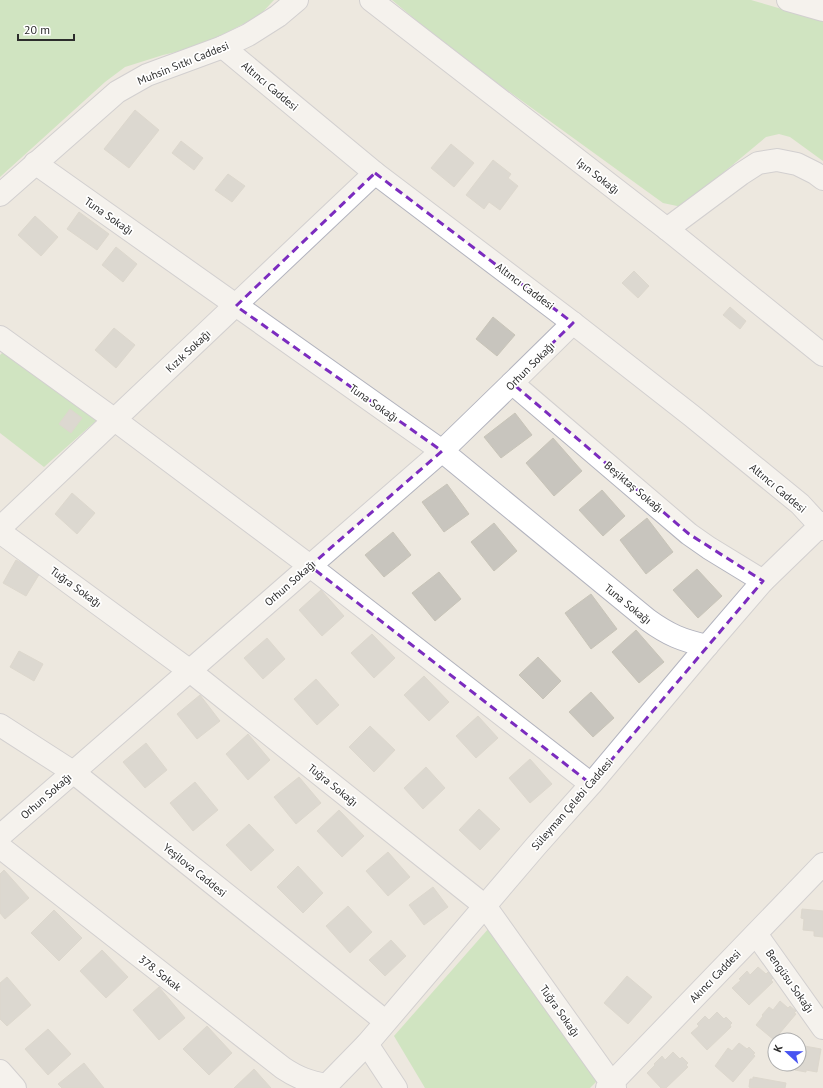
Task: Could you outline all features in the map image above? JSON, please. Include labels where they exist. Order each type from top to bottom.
[{"type":"street","name":"Muhsin Sıtkı Caddesi","points":[[0,195],[117,92],[147,75],[223,47],[248,35],[272,20],[297,0]]},
{"type":"street","name":"Işın Sokağı","points":[[371,0],[667,229],[823,355]]},
{"type":"street","points":[[788,0],[823,10]]},
{"type":"street","name":"Altıncı Caddesi","points":[[223,47],[375,173],[692,416],[800,504],[822,526]]},
{"type":"street","points":[[667,229],[758,163],[777,160],[796,164],[815,173],[823,179]]},
{"type":"street","name":"Tuna Sokağı","points":[[35,163],[442,451],[648,620],[668,634],[688,642],[707,646]]},
{"type":"street","name":"Kızık Sokağı","points":[[0,528],[375,173]]},
{"type":"street","name":"Orhun Sokağı","points":[[0,836],[442,451],[572,323]]},
{"type":"street","points":[[0,337],[115,420],[310,566],[591,784]]},
{"type":"street","name":"Beşiktaş Sokağı","points":[[512,383],[689,534],[709,548],[764,581]]},
{"type":"street","name":"Süleyman Çelebi Caddesi","points":[[326,1086],[367,1044],[385,1021],[486,906],[764,581],[822,526]]},
{"type":"street","name":"Tuğra Sokağı","points":[[0,532],[190,670],[486,906],[611,1086]]},
{"type":"street","name":"Yeşilova Caddesi","points":[[0,724],[73,772],[385,1021]]},
{"type":"street","name":"378. Sokak","points":[[0,847],[283,1068],[298,1077],[326,1086]]},
{"type":"street","name":"Akıncı Caddesi","points":[[611,1086],[823,864]]},
{"type":"street","name":"Bengüsu Sokağı","points":[[756,934],[823,1028]]},
{"type":"street","points":[[367,1044],[396,1088]]},
{"type":"street","points":[[0,1071],[15,1088]]},
{"type":"highlighted area","points":[[375,173],[573,323],[512,383],[689,534],[763,581],[591,784],[310,566],[442,451],[236,306]]},
{"type":"green space","points":[[0,0],[274,0],[259,16],[198,47],[163,55],[125,67],[105,82],[0,177]]},
{"type":"green space","points":[[392,0],[751,0],[823,21],[823,161],[790,137],[779,134],[766,137],[682,207],[663,203],[453,51]]},
{"type":"green space","points":[[3,352],[97,420],[44,467],[0,433],[0,355]]},
{"type":"green space","points":[[489,928],[597,1081],[590,1088],[425,1088],[394,1036]]},
{"type":"building","points":[[135,110],[159,130],[129,168],[104,149]]},
{"type":"building","points":[[181,141],[203,158],[194,170],[172,153]]},
{"type":"building","points":[[451,144],[474,163],[454,187],[431,168]]},
{"type":"building","points":[[493,160],[511,174],[508,178],[518,186],[500,210],[489,202],[484,209],[466,195]]},
{"type":"building","points":[[228,174],[245,186],[232,202],[215,190]]},
{"type":"building","points":[[79,212],[109,234],[97,250],[67,229]]},
{"type":"building","points":[[35,216],[58,237],[41,256],[18,235]]},
{"type":"building","points":[[116,247],[137,264],[123,282],[102,265]]},
{"type":"building","points":[[634,271],[649,286],[638,298],[622,283]]},
{"type":"building","points":[[730,307],[746,321],[740,329],[723,315]]},
{"type":"building","points":[[493,317],[515,335],[497,356],[476,339]]},
{"type":"building","points":[[114,328],[135,345],[116,368],[95,350]]},
{"type":"building","points":[[70,409],[82,418],[71,433],[59,424]]},
{"type":"building","points":[[515,413],[532,435],[501,458],[484,437]]},
{"type":"building","points":[[553,438],[582,471],[554,496],[526,463]]},
{"type":"building","points":[[447,484],[469,514],[444,532],[422,502]]},
{"type":"building","points":[[602,490],[625,516],[603,536],[579,510]]},
{"type":"building","points":[[72,493],[95,513],[77,534],[55,514]]},
{"type":"building","points":[[647,518],[673,552],[646,574],[620,540]]},
{"type":"building","points":[[494,523],[517,551],[494,571],[471,542]]},
{"type":"building","points":[[393,532],[411,555],[384,577],[365,555]]},
{"type":"building","points":[[16,560],[40,573],[26,596],[3,583]]},
{"type":"building","points":[[697,569],[722,596],[698,618],[673,590]]},
{"type":"building","points":[[439,572],[461,599],[435,621],[412,593]]},
{"type":"building","points":[[321,590],[344,616],[322,636],[299,610]]},
{"type":"building","points":[[591,594],[617,629],[591,649],[565,613]]},
{"type":"building","points":[[636,630],[664,662],[639,683],[612,652]]},
{"type":"building","points":[[372,634],[395,658],[374,678],[351,653]]},
{"type":"building","points":[[267,638],[285,659],[263,679],[244,658]]},
{"type":"building","points":[[19,651],[43,664],[34,681],[10,667]]},
{"type":"building","points":[[538,657],[561,681],[543,699],[519,675]]},
{"type":"building","points":[[424,676],[449,702],[429,721],[404,695]]},
{"type":"building","points":[[316,679],[339,705],[317,725],[294,699]]},
{"type":"building","points":[[591,692],[614,718],[593,737],[569,712]]},
{"type":"building","points":[[200,695],[220,721],[197,739],[177,714]]},
{"type":"building","points":[[478,716],[498,738],[476,758],[456,736]]},
{"type":"building","points":[[370,726],[395,750],[374,772],[349,747]]},
{"type":"building","points":[[248,734],[270,760],[248,780],[226,754]]},
{"type":"building","points":[[146,743],[167,770],[145,788],[123,762]]},
{"type":"building","points":[[530,759],[552,784],[530,803],[509,778]]},
{"type":"building","points":[[426,767],[445,788],[423,809],[404,788]]},
{"type":"building","points":[[299,777],[321,803],[296,824],[274,797]]},
{"type":"building","points":[[195,782],[218,810],[193,831],[170,803]]},
{"type":"building","points":[[479,809],[500,829],[480,850],[459,830]]},
{"type":"building","points":[[339,810],[364,836],[342,857],[317,831]]},
{"type":"building","points":[[249,824],[274,850],[251,871],[226,845]]},
{"type":"building","points":[[388,852],[410,877],[388,896],[366,871]]},
{"type":"building","points":[[298,866],[323,893],[303,913],[277,887]]},
{"type":"building","points":[[4,870],[29,898],[5,919],[0,913],[0,874]]},
{"type":"building","points":[[433,887],[448,907],[424,925],[409,905]]},
{"type":"building","points":[[348,906],[372,932],[350,953],[326,926]]},
{"type":"building","points":[[802,909],[823,911],[823,937],[814,936],[814,931],[803,930],[804,919],[801,918]]},
{"type":"building","points":[[54,910],[82,938],[59,961],[31,933]]},
{"type":"building","points":[[391,940],[406,956],[385,976],[369,960]]},
{"type":"building","points":[[102,950],[128,977],[106,998],[80,971]]},
{"type":"building","points":[[758,967],[766,974],[768,972],[773,978],[771,980],[773,982],[749,1005],[732,988],[741,980],[739,979],[747,971],[750,975]]},
{"type":"building","points":[[627,976],[652,997],[628,1024],[604,1003]]},
{"type":"building","points":[[7,977],[31,1005],[7,1026],[0,1019],[0,983]]},
{"type":"building","points":[[159,987],[185,1018],[159,1040],[133,1010]]},
{"type":"building","points":[[780,1001],[788,1008],[790,1006],[796,1011],[794,1013],[796,1014],[781,1032],[767,1032],[767,1034],[756,1025],[769,1007],[773,1010]]},
{"type":"building","points":[[717,1012],[724,1019],[726,1017],[732,1023],[730,1025],[731,1027],[707,1050],[691,1033],[699,1026],[697,1024],[705,1016],[709,1020]]},
{"type":"building","points":[[207,1026],[232,1053],[209,1075],[183,1049]]},
{"type":"building","points":[[48,1029],[71,1054],[48,1075],[25,1049]]},
{"type":"building","points":[[739,1043],[747,1049],[749,1047],[755,1053],[753,1054],[755,1056],[733,1082],[715,1066],[728,1048],[732,1051]]},
{"type":"building","points":[[807,1046],[821,1049],[817,1072],[807,1070]]},
{"type":"building","points":[[673,1052],[680,1059],[682,1057],[688,1063],[686,1065],[688,1067],[666,1088],[661,1088],[647,1073],[662,1056],[665,1060]]},
{"type":"building","points":[[84,1063],[104,1088],[62,1088],[58,1084]]},
{"type":"building","points":[[254,1069],[271,1088],[234,1088]]},
{"type":"building","points":[[753,1077],[786,1083],[785,1088],[751,1088],[749,1087],[750,1079],[753,1079]]}]
